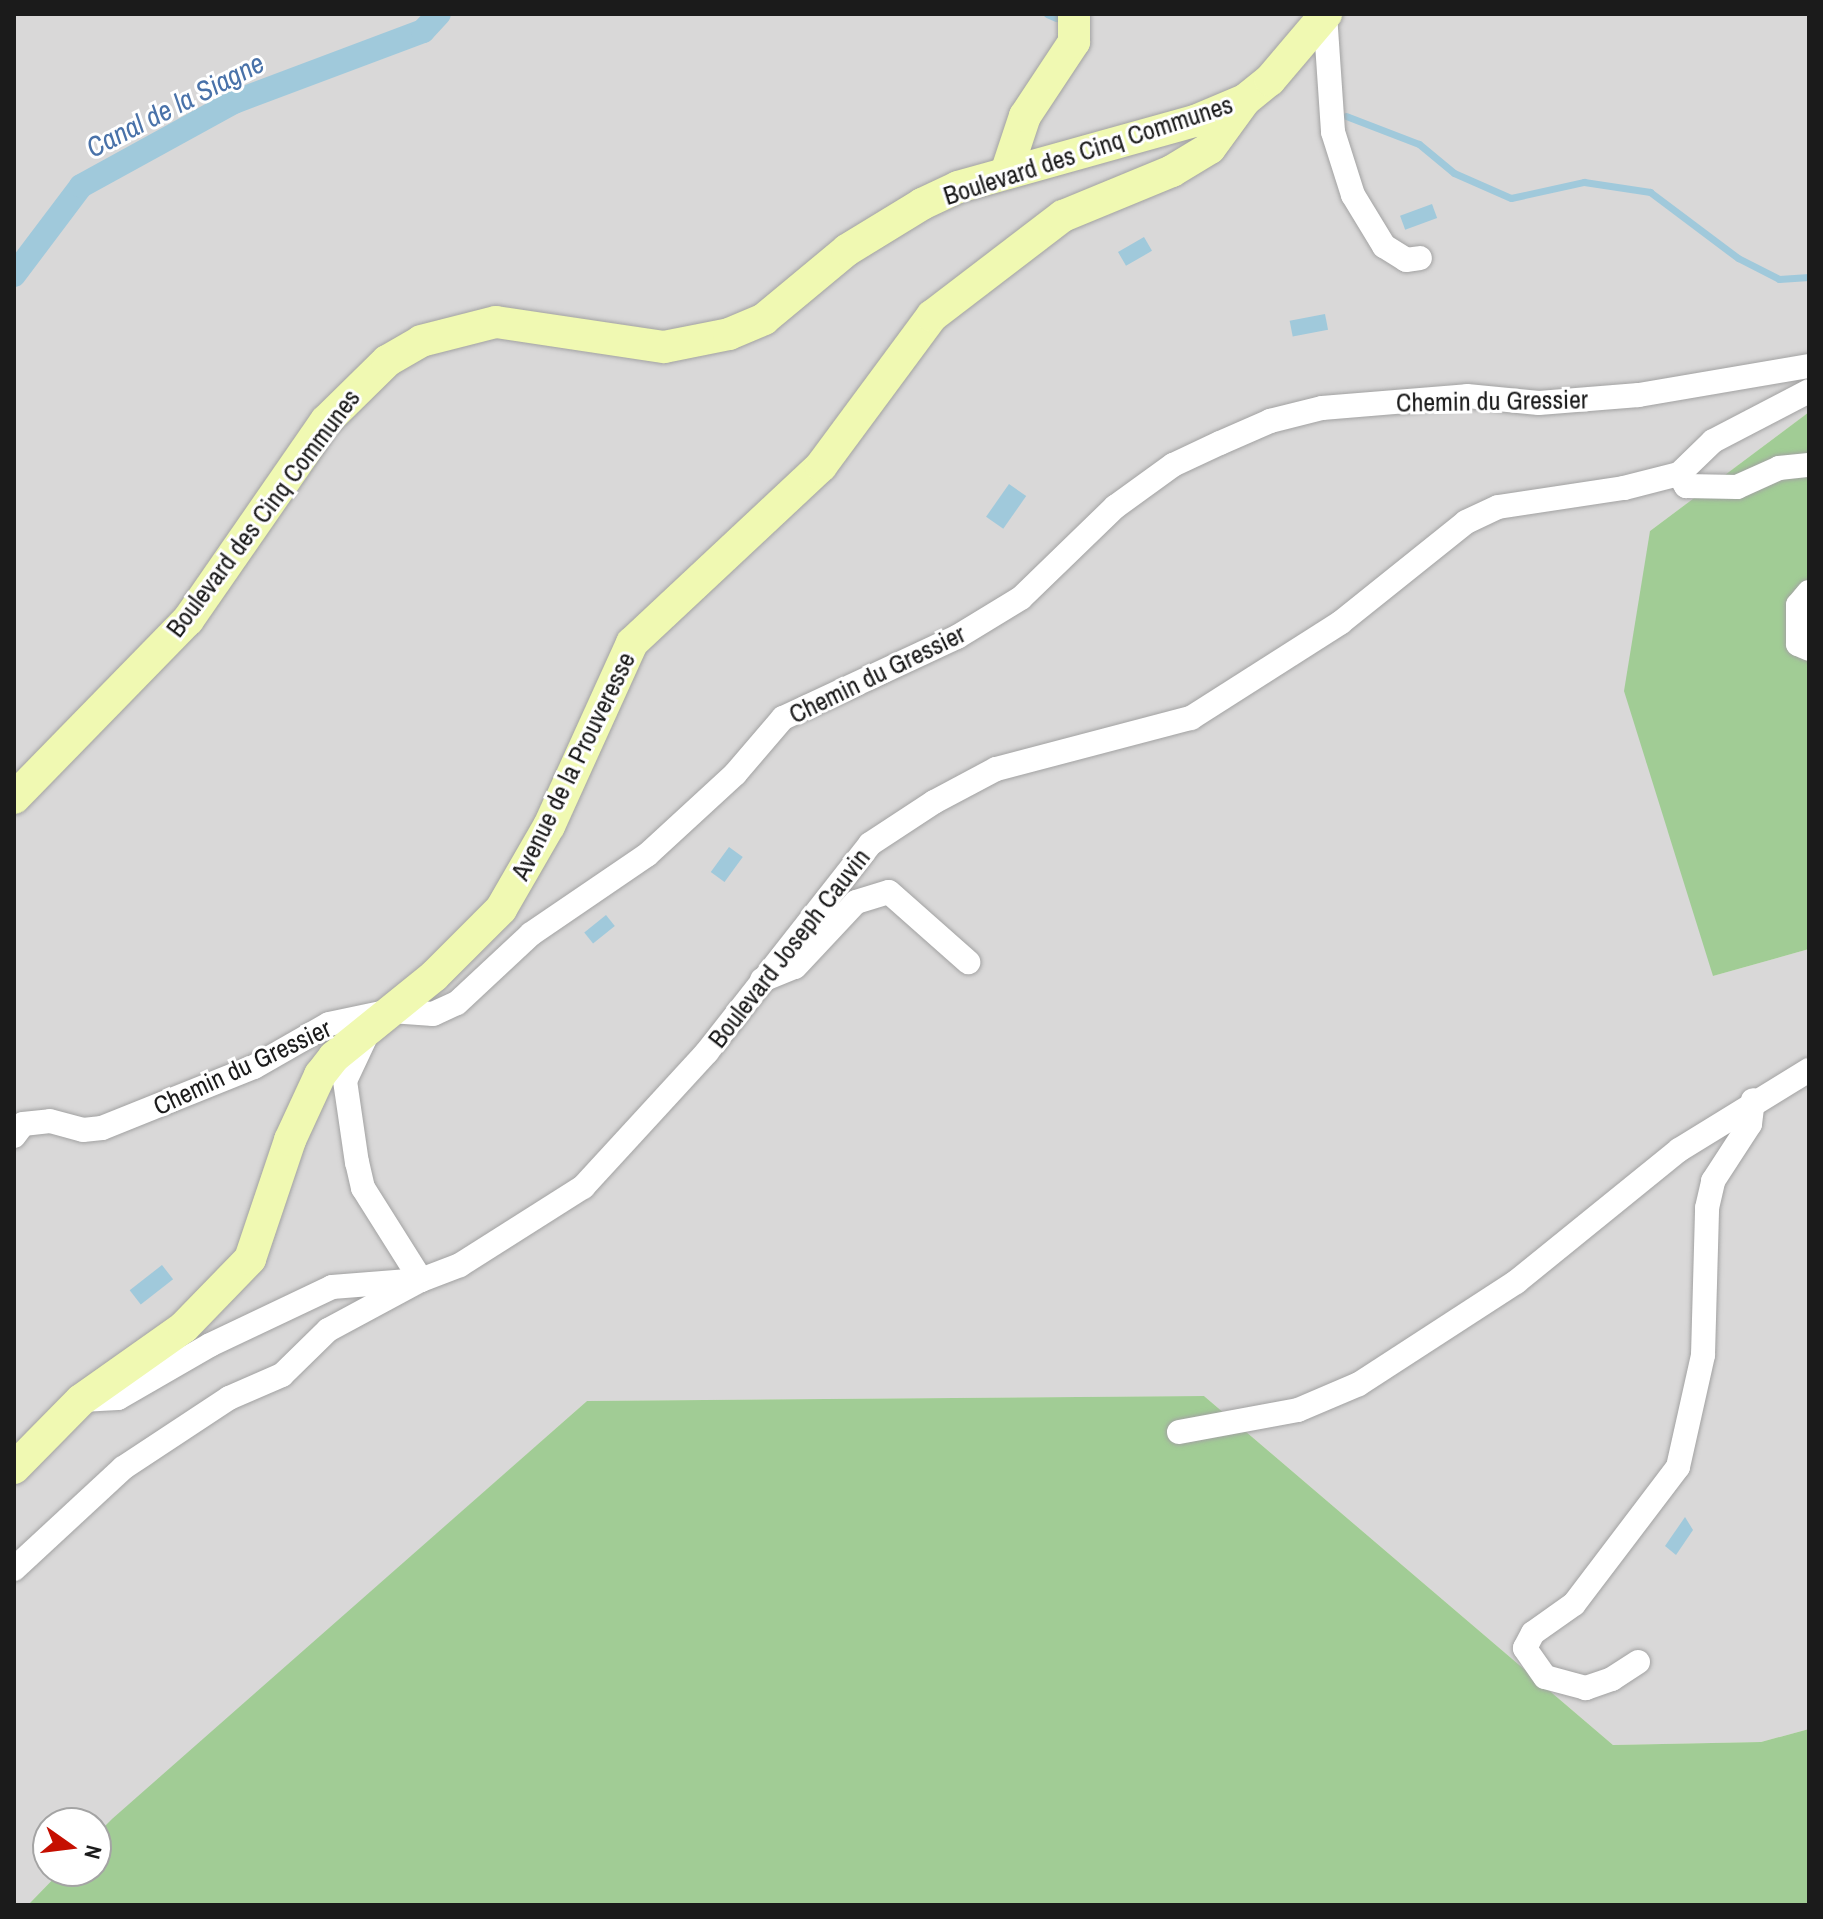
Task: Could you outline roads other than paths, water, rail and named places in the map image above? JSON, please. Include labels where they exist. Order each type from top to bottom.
[{"type":"main road","points":[[1006,173],[1025,116],[1074,42],[1074,14]]},
{"type":"main road","name":"Boulevard des Cinq Communes","points":[[14,798],[188,620],[326,421],[387,361],[421,341],[496,322],[664,347],[706,342],[764,319],[847,250],[891,220],[958,187],[1195,121],[1245,100],[1270,80],[1326,14]]},
{"type":"main road","name":"Avenue de la Prouveresse","points":[[14,1468],[81,1400],[184,1327],[250,1259],[290,1140],[320,1075],[501,909],[549,826],[632,643],[821,466],[932,316],[1063,216],[1172,171],[1210,148],[1245,100]]},
{"type":"street","points":[[1326,14],[1333,132],[1353,195],[1384,246],[1406,260],[1420,258]]},
{"type":"street","name":"Chemin du Gressier","points":[[14,1136],[23,1124],[50,1121],[83,1130],[102,1128],[254,1067],[329,1024],[433,1014],[457,1003],[531,934],[647,855],[735,774],[783,718],[957,637],[1021,598],[1115,507],[1173,465],[1270,421],[1322,408],[1467,396],[1539,403],[1639,395],[1809,366]]},
{"type":"street","points":[[1809,391],[1713,441],[1679,474],[1686,486],[1737,487],[1779,468],[1809,465]]},
{"type":"street","name":"Boulevard Joseph Cauvin","points":[[81,1400],[118,1398],[210,1345],[332,1287],[421,1280],[460,1265],[583,1187],[707,1052],[870,844],[934,802],[996,769],[1191,718],[1340,623],[1466,522],[1515,505],[1624,488],[1679,474]]},
{"type":"street","points":[[1809,592],[1798,605],[1798,644],[1809,649]]},
{"type":"street","points":[[760,981],[795,967],[856,902],[889,892],[968,962]]},
{"type":"street","points":[[14,1569],[123,1468],[229,1398],[282,1375],[328,1330],[421,1280],[363,1188],[357,1163],[345,1081],[380,1020]]},
{"type":"street","points":[[1179,1432],[1298,1410],[1359,1384],[1516,1282],[1679,1150],[1753,1100],[1809,1070]]},
{"type":"street","points":[[1638,1662],[1612,1679],[1586,1688],[1545,1677],[1525,1648],[1533,1633],[1574,1604],[1678,1467],[1703,1355],[1707,1208],[1713,1181],[1750,1124],[1753,1100]]},
{"type":"water","points":[[1432,204],[1437,218],[1405,230],[1400,216]]},
{"type":"water","points":[[1144,237],[1152,251],[1126,266],[1118,252]]},
{"type":"water","points":[[1325,314],[1328,330],[1293,337],[1290,321]]},
{"type":"water","points":[[1009,484],[1026,496],[1003,529],[986,517]]},
{"type":"water","points":[[729,847],[743,857],[725,882],[711,872]]},
{"type":"water","points":[[606,915],[615,926],[593,944],[584,933]]},
{"type":"water","points":[[162,1265],[173,1279],[141,1304],[130,1290]]},
{"type":"water","points":[[1685,1517],[1693,1530],[1676,1555],[1665,1546]]},
{"type":"waterway","name":"Canal de la Siagne","points":[[14,275],[81,186],[234,102],[423,31],[439,14]]},
{"type":"waterway","points":[[1047,14],[1056,18]]},
{"type":"waterway","points":[[1346,116],[1419,144],[1454,173],[1511,198],[1584,182],[1650,192],[1738,258],[1779,279],[1809,277]]}]
